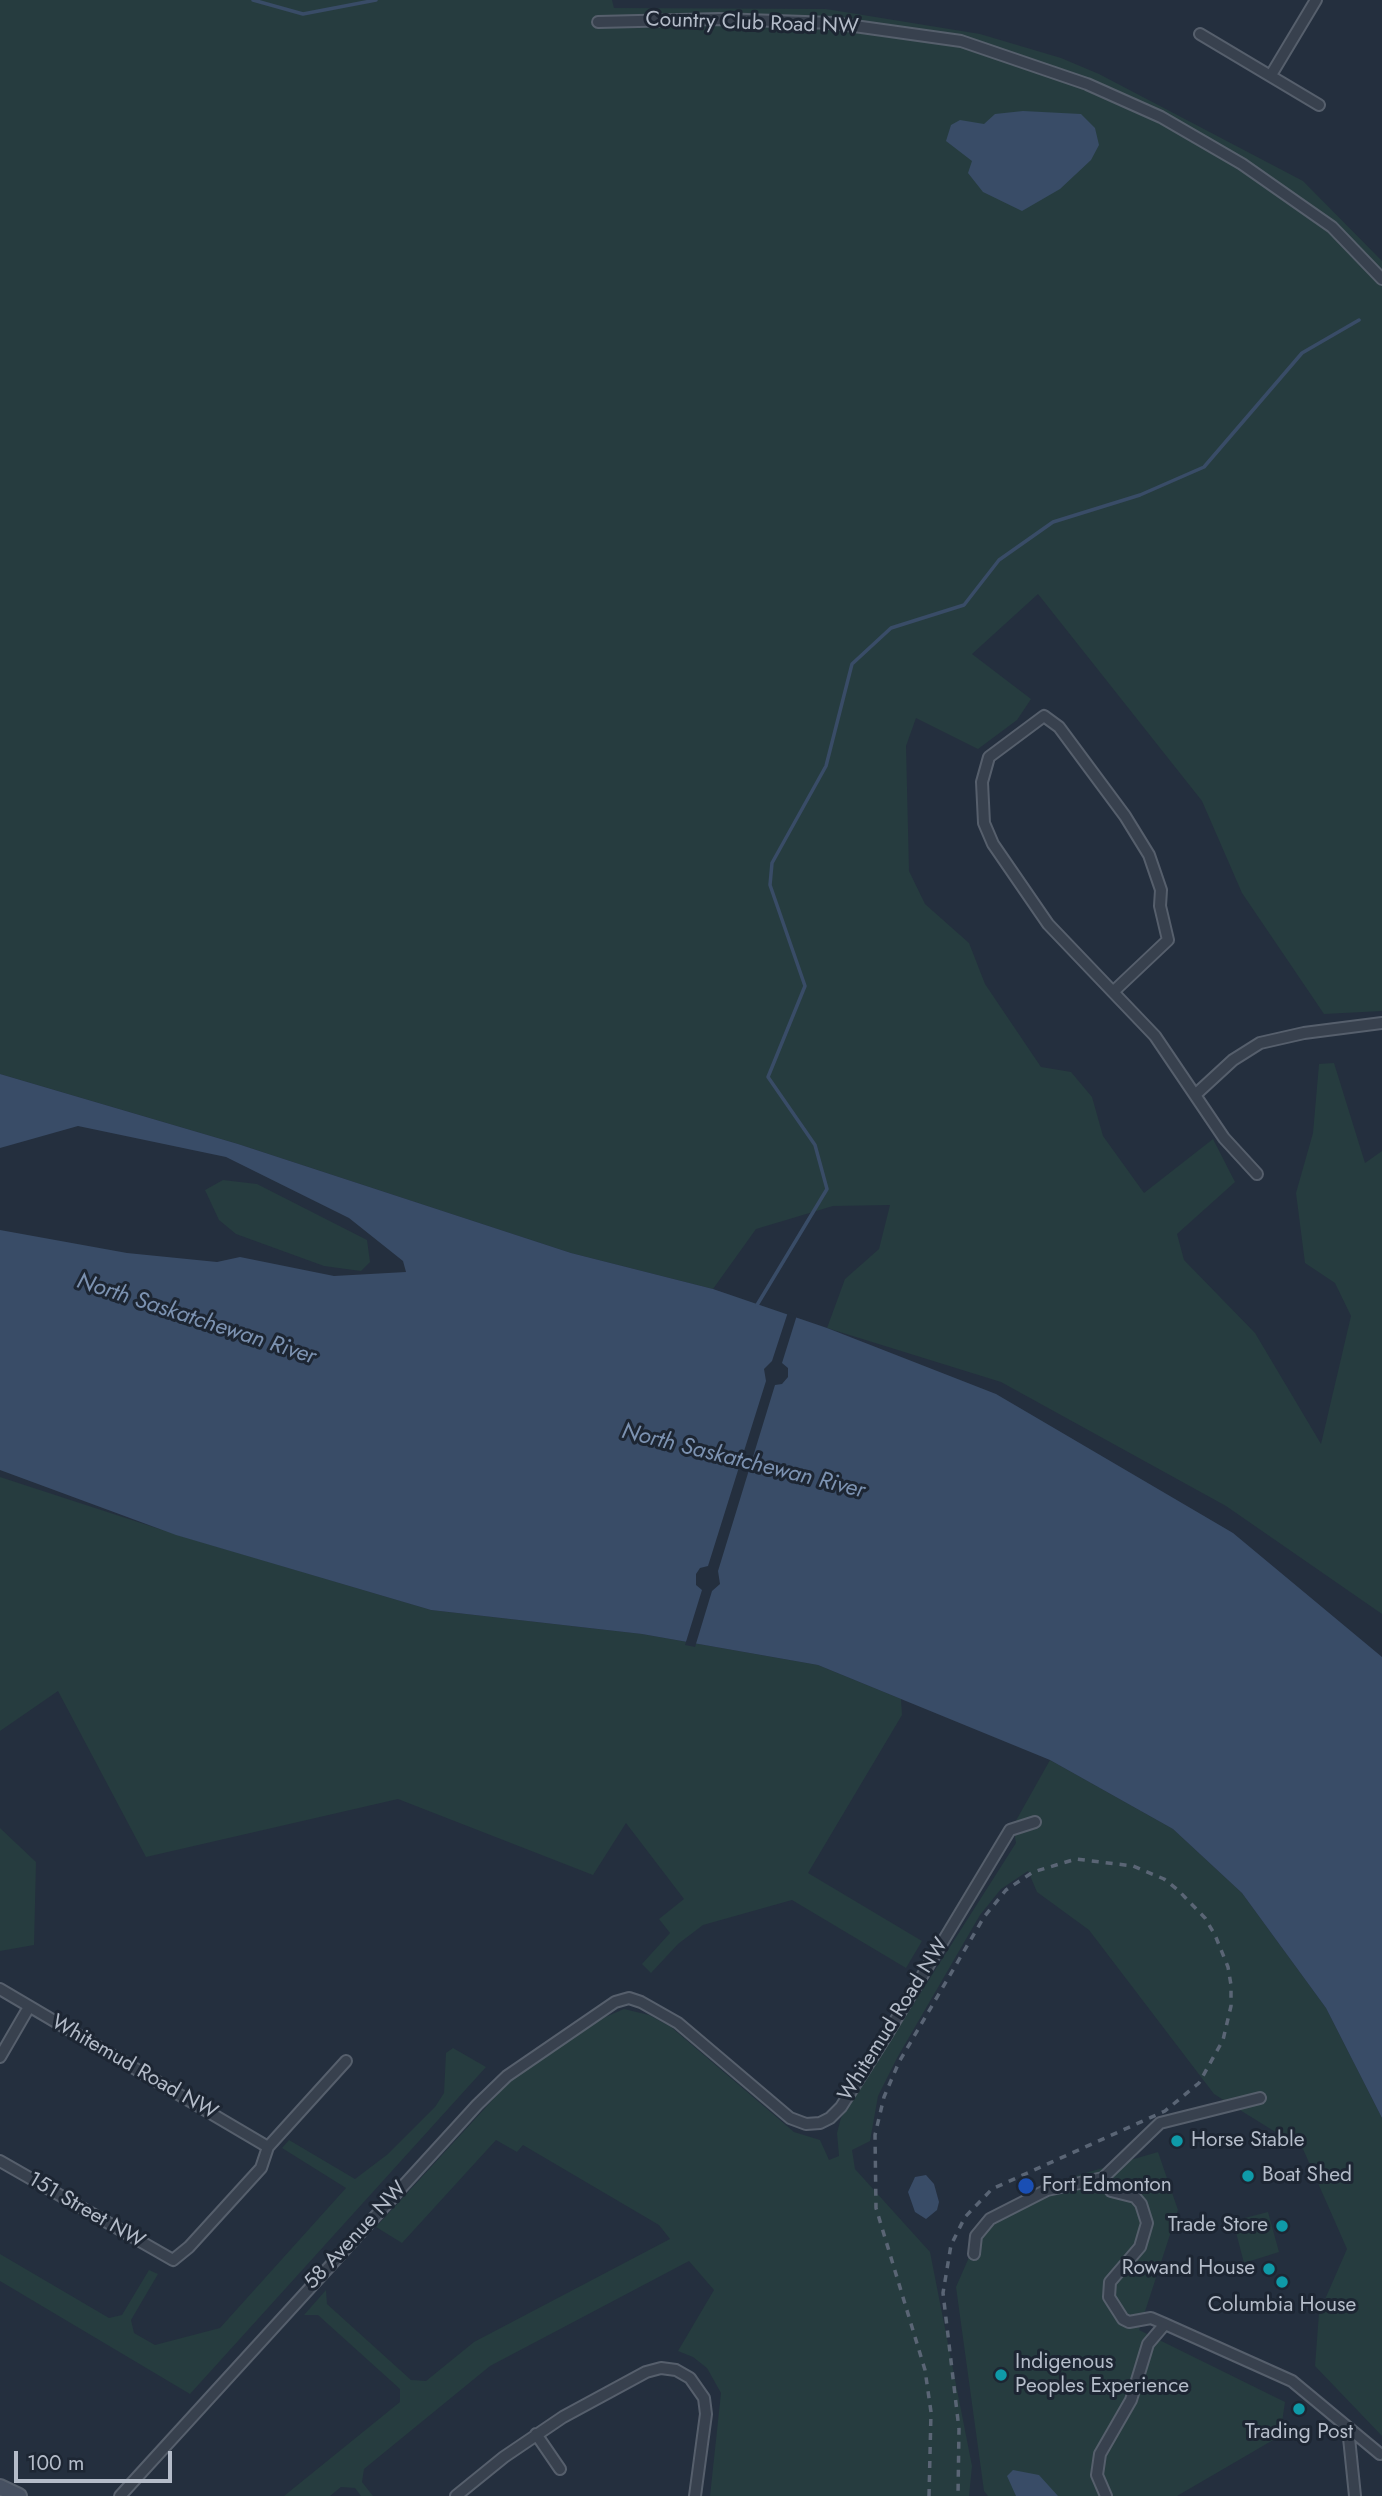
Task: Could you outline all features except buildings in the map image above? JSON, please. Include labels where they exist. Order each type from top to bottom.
[{"type":"street","points":[[1271,75],[1316,0]]},
{"type":"street","name":"Country Club Road NW","points":[[598,22],[719,19],[832,23],[961,41],[1087,84],[1161,117],[1242,164],[1332,227],[1382,279]]},
{"type":"street","points":[[1200,34],[1319,105]]},
{"type":"street","points":[[1114,991],[1168,940],[1160,906],[1161,890],[1149,855],[1125,816],[1059,727],[1044,716],[989,757],[982,782],[984,822],[993,844],[1048,923],[1155,1036],[1186,1077],[1224,1138],[1257,1174]]},
{"type":"street","points":[[1195,1095],[1233,1060],[1260,1043],[1304,1033],[1382,1023]]},
{"type":"street","name":"Whitemud Road NW","points":[[615,2002],[629,1998],[654,2008],[678,2023],[790,2118],[806,2124],[820,2123],[841,2107],[1010,1830],[1035,1822]]},
{"type":"street","name":"Whitemud Road NW","points":[[0,1989],[268,2147]]},
{"type":"street","name":"58 Avenue NW","points":[[120,2496],[477,2105],[507,2076],[615,2002]]},
{"type":"street","points":[[0,2057],[29,2007]]},
{"type":"street","points":[[268,2147],[346,2061]]},
{"type":"street","points":[[974,2254],[976,2236],[990,2219],[1047,2190],[1103,2178],[1160,2123],[1260,2098]]},
{"type":"street","name":"151 Street NW","points":[[0,2161],[173,2260],[189,2247],[261,2168],[268,2147]]},
{"type":"street","points":[[1103,2178],[1111,2190],[1135,2197],[1141,2204],[1147,2223],[1140,2247],[1110,2282],[1108,2292],[1112,2307],[1129,2322],[1151,2318],[1292,2381],[1380,2454]]},
{"type":"street","points":[[1107,2496],[1097,2474],[1100,2454],[1130,2400],[1148,2344],[1166,2324]]},
{"type":"street","points":[[456,2496],[536,2434],[646,2372],[661,2368],[676,2370],[695,2383],[705,2406],[695,2496]]},
{"type":"street","points":[[1348,2428],[1355,2496]]},
{"type":"street","points":[[536,2434],[560,2469]]},
{"type":"street","points":[[0,2487],[19,2496]]},
{"type":"green space","points":[[0,0],[612,0],[614,8],[826,9],[980,34],[1061,58],[1099,74],[1303,181],[1382,261],[1382,1011],[1324,1014],[1242,893],[1202,801],[1038,594],[972,654],[1031,699],[1017,720],[978,749],[916,718],[906,746],[909,871],[925,904],[969,943],[985,984],[1041,1067],[1071,1072],[1092,1097],[1103,1136],[1144,1193],[1213,1139],[1235,1182],[1177,1234],[1184,1260],[1255,1333],[1321,1444],[1351,1316],[1335,1283],[1305,1263],[1296,1193],[1313,1133],[1319,1064],[1334,1063],[1365,1163],[1382,1151],[1382,1614],[1226,1506],[1001,1382],[827,1328],[845,1279],[879,1249],[890,1205],[833,1206],[756,1229],[713,1289],[571,1253],[238,1144],[0,1074]]},
{"type":"green space","points":[[223,1180],[257,1184],[367,1240],[370,1262],[361,1271],[324,1266],[236,1234],[219,1220],[205,1190]]},
{"type":"green space","points":[[0,1477],[184,1537],[431,1610],[642,1634],[818,1665],[901,1699],[902,1715],[808,1873],[922,1941],[906,1968],[792,1900],[703,1925],[678,1944],[651,1973],[642,1964],[670,1933],[659,1919],[684,1899],[626,1823],[593,1875],[398,1799],[146,1857],[58,1691],[0,1731]]},
{"type":"green space","points":[[1050,1760],[1173,1829],[1242,1893],[1326,2008],[1382,2118],[1382,2436],[1315,2366],[1319,2313],[1347,2249],[1303,2149],[1214,2094],[1089,1930],[1037,1892],[1028,1871],[1001,1889],[980,1915],[897,2058],[878,2096],[870,2141],[852,2150],[855,2169],[930,2252],[972,2466],[969,2496],[710,2496],[721,2393],[707,2368],[693,2357],[678,2351],[714,2290],[689,2261],[490,2366],[364,2469],[362,2482],[373,2496],[361,2496],[355,2488],[341,2487],[330,2496],[284,2496],[400,2402],[400,2389],[318,2315],[304,2315],[326,2290],[327,2304],[411,2380],[426,2381],[474,2342],[670,2239],[659,2225],[523,2145],[517,2152],[496,2140],[402,2243],[376,2227],[509,2082],[596,2021],[624,2009],[649,2015],[671,2027],[794,2132],[820,2140],[829,2160],[839,2156],[837,2133],[841,2118],[1016,1843],[1013,1826]]},
{"type":"green space","points":[[0,1828],[36,1862],[34,1945],[0,1951]]},
{"type":"green space","points":[[453,2048],[486,2067],[190,2394],[0,2281],[0,2254],[109,2318],[122,2315],[149,2270],[158,2274],[131,2320],[134,2333],[155,2345],[220,2328],[346,2188],[282,2148],[289,2140],[355,2179],[388,2154],[435,2107],[444,2093],[446,2053]]},
{"type":"green space","points":[[1158,2152],[1178,2210],[1139,2330],[1285,2402],[1280,2436],[1177,2496],[988,2496],[984,2491],[956,2287],[970,2255],[986,2230],[1044,2185]]},
{"type":"green space","points":[[1268,2212],[1279,2252],[1244,2263],[1233,2221]]},
{"type":"water","points":[[1023,111],[1081,114],[1095,128],[1099,145],[1091,160],[1060,189],[1022,211],[983,192],[968,173],[972,161],[946,141],[951,125],[960,120],[984,124],[995,114]]},
{"type":"water","name":"North Saskatchewan River","points":[[0,1074],[238,1144],[571,1253],[713,1289],[827,1328],[996,1394],[1233,1533],[1382,1657],[1382,2118],[1326,2008],[1242,1893],[1173,1829],[1050,1760],[818,1665],[642,1634],[431,1610],[176,1535],[0,1470],[0,1230],[127,1253],[217,1262],[240,1257],[334,1276],[406,1272],[403,1261],[349,1218],[226,1157],[78,1126],[0,1148]]},
{"type":"water","points":[[926,2175],[934,2184],[939,2202],[937,2210],[926,2219],[915,2212],[908,2192],[915,2177]]},
{"type":"water","points":[[1013,2470],[1039,2475],[1058,2496],[1016,2496],[1007,2476]]},
{"type":"pier","points":[[788,1312],[797,1315],[782,1363],[788,1368],[788,1377],[782,1384],[775,1385],[718,1571],[720,1584],[712,1591],[695,1647],[685,1645],[702,1590],[696,1585],[696,1574],[700,1568],[708,1566],[766,1381],[764,1369],[772,1361]]},
{"type":"waterway","points":[[253,0],[303,14],[376,0]]},
{"type":"waterway","points":[[757,1305],[827,1189],[815,1145],[768,1077],[805,986],[770,885],[772,863],[826,766],[852,664],[891,628],[964,605],[999,560],[1053,522],[1140,495],[1204,467],[1302,353],[1359,320]]},
{"type":"railway","points":[[929,2496],[931,2412],[925,2370],[876,2208],[875,2135],[884,2097],[899,2062],[984,1917],[1006,1890],[1033,1872],[1076,1859],[1133,1866],[1164,1879],[1178,1890],[1205,1918],[1215,1935],[1228,1967],[1231,1985],[1231,2006],[1223,2040],[1199,2083],[1165,2111],[992,2189],[965,2217],[951,2245],[943,2293],[959,2429],[958,2496]]},
{"type":"place","name":"Horse Stable","points":[[1177,2141]]},
{"type":"place","name":"Boat Shed","points":[[1248,2176]]},
{"type":"place","name":"Fort Edmonton","points":[[1026,2186]]},
{"type":"place","name":"Trade Store","points":[[1282,2226]]},
{"type":"place","name":"Rowand House","points":[[1269,2269]]},
{"type":"place","name":"Columbia House","points":[[1282,2282]]},
{"type":"place","name":"Indigenous Peoples Experience","points":[[1001,2375]]},
{"type":"place","name":"Trading Post","points":[[1299,2409]]}]
